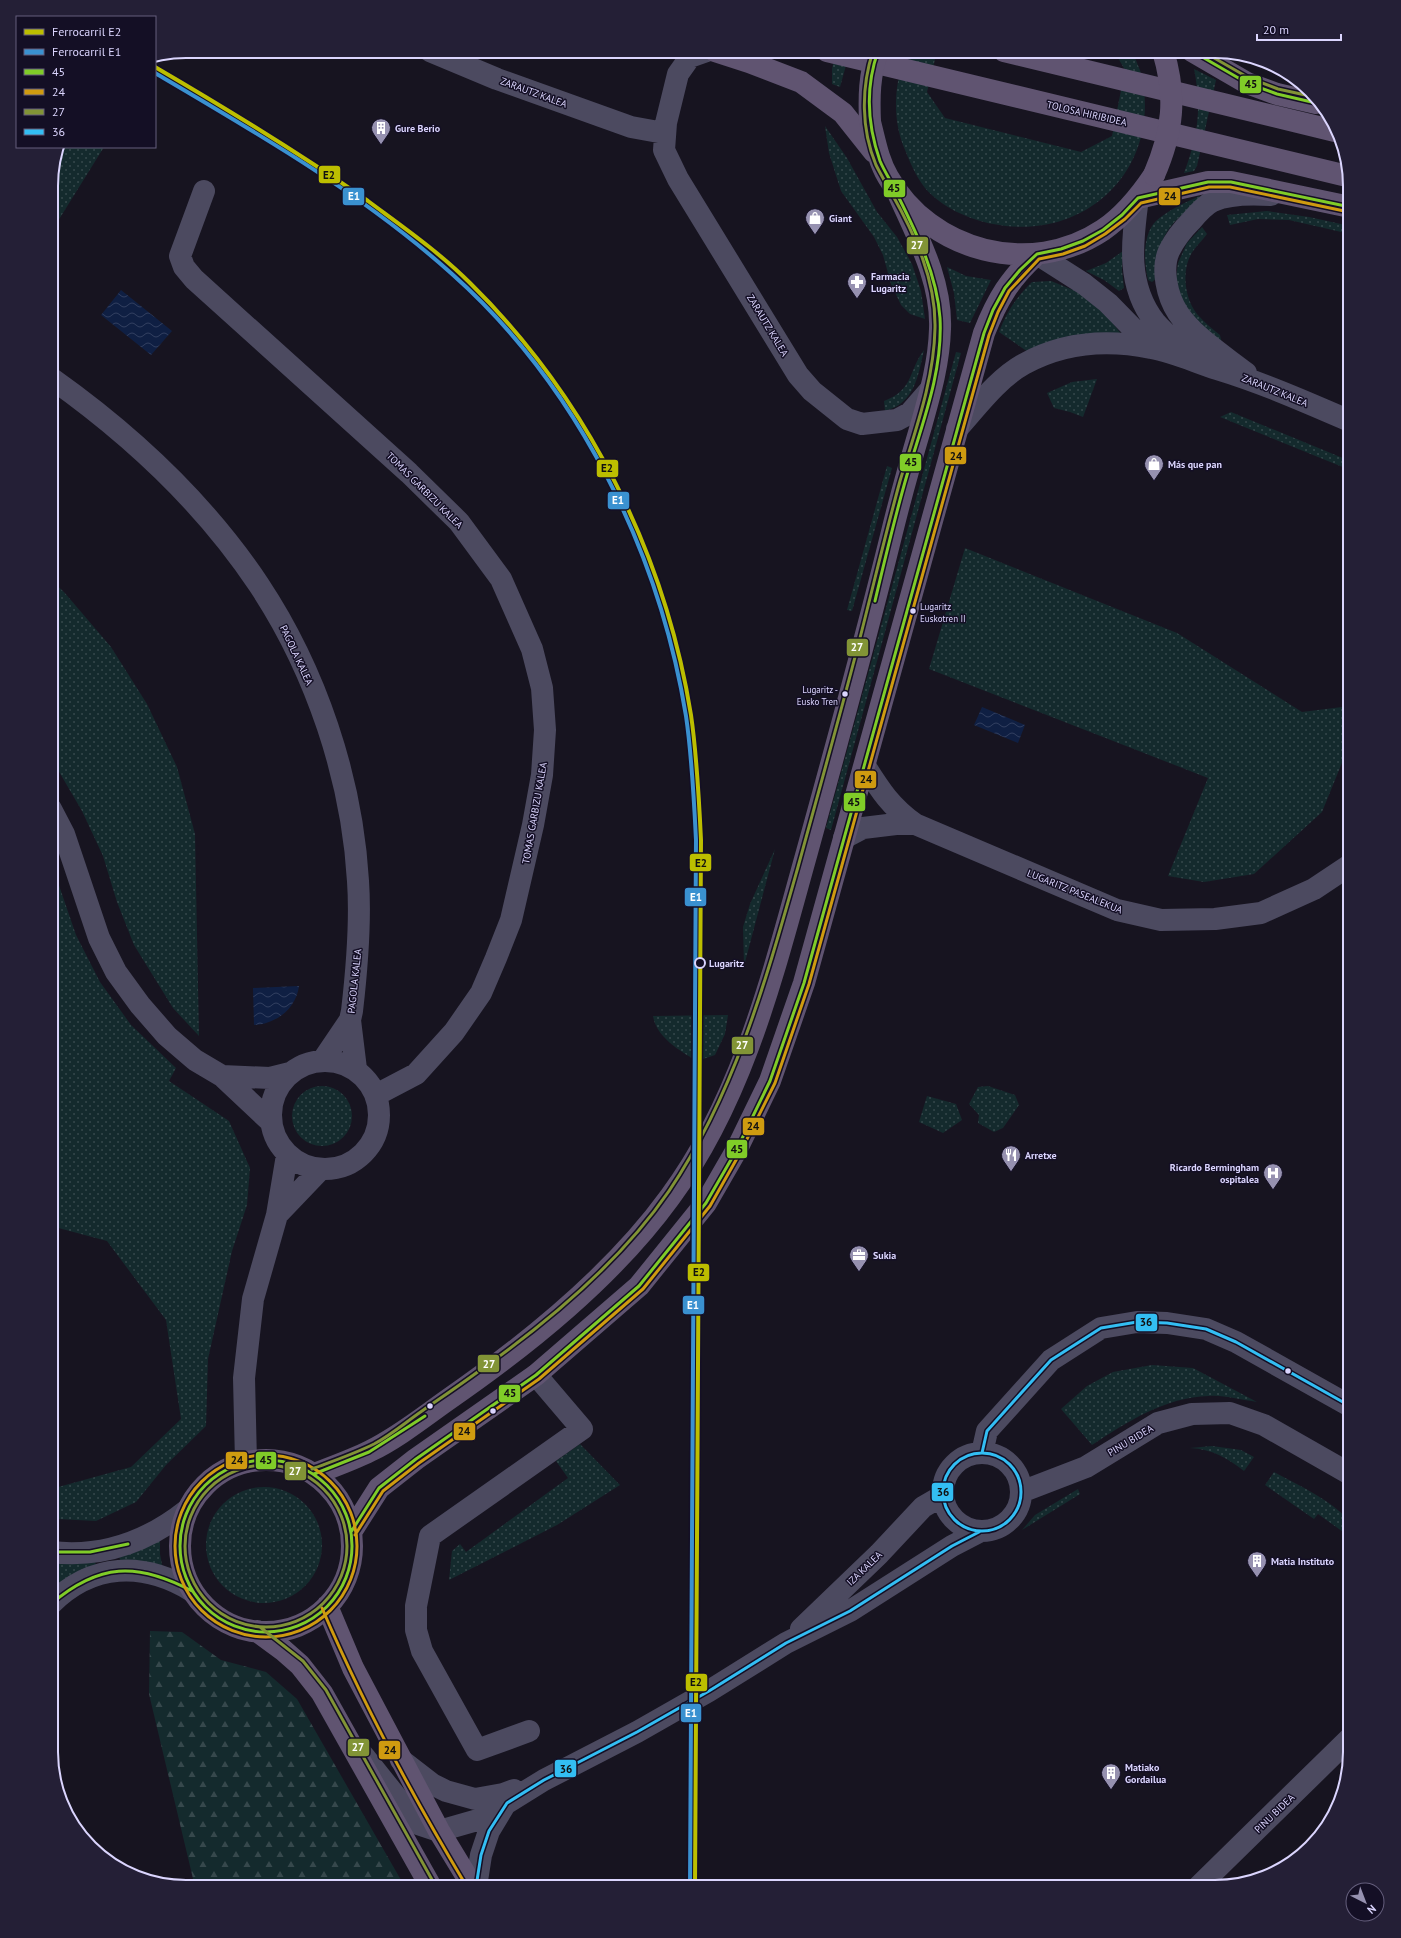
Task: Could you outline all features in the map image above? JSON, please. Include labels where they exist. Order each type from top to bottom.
[{"type":"main road","points":[[314,1474],[369,1452],[398,1435],[479,1378],[548,1324],[627,1250],[671,1196],[710,1134],[747,1052],[782,943],[844,719],[903,488],[938,363],[941,326],[937,296],[928,261],[898,193],[879,158],[843,113],[801,82],[737,58]]},
{"type":"main road","name":"TOLOSA HIRIBIDEA","points":[[856,58],[1342,175]]},
{"type":"main road","points":[[876,58],[871,78],[869,100],[870,122],[879,158]]},
{"type":"main road","points":[[1033,58],[1330,130]]},
{"type":"main road","points":[[898,193],[912,210],[929,225],[949,237],[970,246],[999,253],[1037,254],[1061,249],[1083,241],[1103,230],[1116,220],[1138,198],[1154,174],[1165,151],[1171,119],[1172,99],[1170,74],[1165,58]]},
{"type":"main road","points":[[1204,58],[1247,83],[1277,94],[1310,102]]},
{"type":"main road","points":[[1138,198],[1208,182],[1231,182],[1343,205]]},
{"type":"main road","points":[[351,1532],[379,1488],[416,1459],[536,1375],[638,1286],[706,1203],[736,1151],[770,1081],[802,990],[984,333],[993,310],[1005,288],[1020,270],[1037,254]]},
{"type":"main road","points":[[266,1459],[291,1463],[314,1474],[329,1487],[343,1507],[351,1532],[351,1558],[343,1583],[327,1606],[300,1625],[280,1631],[257,1631],[234,1626],[212,1614],[192,1591],[183,1571],[179,1552],[181,1531],[187,1510],[203,1486],[223,1471],[246,1462],[266,1459]]},
{"type":"main road","points":[[327,1606],[352,1668],[439,1831],[470,1880]]},
{"type":"main road","points":[[257,1631],[283,1650],[300,1666],[322,1693],[427,1880]]},
{"type":"street","name":"ZARAUTZ KALEA","points":[[445,58],[463,66],[631,127],[664,133]]},
{"type":"street","name":"ZARAUTZ KALEA","points":[[689,58],[678,74],[664,133],[664,150],[678,179],[798,375],[812,391],[847,419],[862,424],[897,420],[910,413],[930,390]]},
{"type":"street","name":"TOMAS GARBIZU KALEA","points":[[204,191],[180,256],[184,267],[194,279],[409,472],[459,522],[501,579],[532,649],[542,688],[545,730],[542,775],[533,825],[511,920],[496,958],[481,993],[454,1032],[416,1074],[376,1095]]},
{"type":"street","points":[[1258,382],[1191,330],[1177,311],[1168,289],[1166,272],[1169,252],[1178,235],[1196,215],[1213,201],[1248,194],[1302,196]]},
{"type":"street","points":[[1138,198],[1132,240],[1138,292],[1156,322],[1199,362]]},
{"type":"street","points":[[1037,254],[1084,284],[1108,302],[1152,348]]},
{"type":"street","name":"ZARAUTZ KALEA","points":[[957,429],[1003,380],[1024,364],[1047,353],[1070,346],[1102,342],[1152,348],[1199,362],[1258,382],[1343,418]]},
{"type":"street","name":"PAGOLA KALEA","points":[[58,383],[123,434],[177,485],[220,533],[258,584],[285,628],[306,673],[325,719],[339,765],[348,800],[353,836],[358,880],[359,926],[354,997],[350,1020],[356,1069]]},
{"type":"street","points":[[865,766],[886,800],[900,814],[915,824]]},
{"type":"street","points":[[58,823],[67,842],[99,938],[116,972],[140,1005],[167,1036],[195,1060],[222,1076],[271,1122]]},
{"type":"street","points":[[844,838],[863,828],[896,824],[915,824]]},
{"type":"street","name":"LUGARITZ PASEALEKUA","points":[[915,824],[1117,910],[1161,920],[1215,919],[1261,913],[1314,889],[1343,870]]},
{"type":"street","name":"PAGOLA KALEA","points":[[323,1060],[350,1020]]},
{"type":"street","points":[[222,1076],[270,1078],[290,1073],[305,1064],[323,1060],[341,1062],[356,1069],[368,1080],[376,1095],[380,1113],[377,1131],[369,1148],[356,1161],[338,1168],[320,1170],[302,1165],[287,1155],[276,1140],[271,1122],[271,1103],[278,1087],[290,1073]]},
{"type":"street","points":[[246,1462],[244,1378],[253,1299],[277,1215],[287,1155]]},
{"type":"street","points":[[277,1215],[320,1170]]},
{"type":"street","points":[[982,1452],[986,1431],[1051,1360],[1101,1328],[1137,1322],[1166,1322],[1206,1329],[1236,1342],[1343,1402]]},
{"type":"street","points":[[529,1731],[477,1750],[422,1651],[416,1630],[416,1606],[430,1536],[582,1429],[536,1375]]},
{"type":"street","name":"PINU BIDEA","points":[[1021,1492],[1086,1467],[1158,1423],[1192,1414],[1230,1413],[1264,1425],[1343,1470]]},
{"type":"street","points":[[982,1452],[1002,1458],[1009,1464],[1018,1475],[1021,1492],[1016,1512],[1011,1519],[1000,1527],[979,1532],[960,1526],[947,1512],[942,1496],[944,1480],[949,1470],[959,1460],[968,1455],[982,1452]]},
{"type":"street","name":"IZA KALEA","points":[[786,1643],[879,1554],[923,1507],[942,1496]]},
{"type":"street","points":[[58,1552],[106,1550],[129,1544],[169,1524],[187,1510]]},
{"type":"street","name":"IZA KALEA","points":[[439,1831],[480,1819],[544,1780],[638,1732],[709,1691],[786,1643],[850,1612],[952,1546],[979,1532]]},
{"type":"street","points":[[58,1598],[76,1584],[93,1576],[122,1570],[145,1571],[161,1575],[192,1591]]},
{"type":"street","points":[[345,1734],[387,1783],[418,1824],[439,1831]]},
{"type":"street","name":"PINU BIDEA","points":[[1205,1880],[1343,1745]]},
{"type":"street","name":"IZA KALEA","points":[[401,1760],[432,1784],[446,1791],[475,1799],[503,1794],[544,1780]]},
{"type":"street","points":[[476,1880],[481,1855],[489,1831],[507,1803]]},
{"type":"green space","points":[[834,58],[848,58],[840,87],[832,84],[832,69]]},
{"type":"green space","points":[[905,58],[935,58],[927,92],[945,118],[1081,152],[1112,136],[1125,70],[1118,58],[1135,58],[1142,77],[1145,111],[1140,142],[1127,169],[1109,192],[1086,210],[1058,222],[1027,227],[993,224],[966,216],[947,207],[925,188],[912,167],[903,145],[897,122],[896,98],[897,86]]},
{"type":"green space","points":[[1194,69],[1216,80],[1197,166],[1194,171],[1184,173],[1193,147],[1197,122],[1198,96]]},
{"type":"green space","points":[[825,126],[847,158],[877,212],[897,237],[912,264],[921,291],[925,319],[910,314],[901,305],[891,284],[883,255],[874,237],[841,191],[829,153]]},
{"type":"green space","points":[[64,148],[103,148],[58,221],[58,178]]},
{"type":"green space","points":[[1199,196],[1203,198],[1181,215],[1167,232],[1159,251],[1156,279],[1152,282],[1148,280],[1145,249],[1151,227],[1166,213]]},
{"type":"green space","points":[[1267,211],[1309,217],[1343,224],[1343,232],[1289,220],[1258,219],[1230,225],[1227,215]]},
{"type":"green space","points":[[1202,227],[1207,234],[1189,258],[1186,274],[1187,292],[1189,300],[1197,314],[1220,335],[1222,344],[1196,326],[1175,285],[1178,263],[1187,243]]},
{"type":"green space","points":[[1123,251],[1122,270],[1124,288],[1119,291],[1104,280],[1086,271],[1106,263]]},
{"type":"green space","points":[[947,267],[966,276],[991,280],[970,323],[957,320],[954,293]]},
{"type":"green space","points":[[1051,281],[1078,292],[1105,313],[1122,335],[1028,352],[999,332],[1012,305],[1032,282]]},
{"type":"green space","points":[[924,350],[917,379],[909,395],[903,402],[885,411],[884,401],[894,397],[906,386]]},
{"type":"green space","points":[[956,352],[961,353],[831,830],[826,828]]},
{"type":"green space","points":[[1097,379],[1083,417],[1054,408],[1047,393],[1072,382]]},
{"type":"green space","points":[[1231,412],[1343,458],[1343,467],[1220,417]]},
{"type":"green space","points":[[887,466],[892,468],[852,611],[847,610]]},
{"type":"green space","points":[[965,548],[1177,633],[1302,712],[1343,707],[1343,760],[1322,812],[1254,874],[1204,882],[1168,876],[1208,778],[929,669]]},
{"type":"green space","points":[[58,586],[111,647],[147,704],[177,767],[195,834],[199,1036],[173,1008],[134,945],[117,902],[103,856],[82,811],[58,770]]},
{"type":"green space","points":[[775,849],[744,966],[743,927],[750,904]]},
{"type":"green space","points":[[58,882],[76,935],[100,982],[131,1025],[176,1068],[169,1081],[229,1121],[250,1168],[247,1205],[232,1251],[208,1359],[206,1426],[166,1465],[136,1502],[96,1521],[58,1519],[58,1487],[131,1467],[181,1419],[166,1320],[107,1241],[58,1228]]},
{"type":"green space","points":[[728,1015],[725,1034],[715,1055],[697,1061],[676,1048],[664,1037],[655,1024],[653,1016]]},
{"type":"green space","points":[[322,1086],[339,1091],[347,1099],[352,1116],[347,1133],[339,1141],[322,1146],[305,1141],[297,1133],[292,1116],[297,1099],[305,1091]]},
{"type":"green space","points":[[988,1086],[1015,1095],[1019,1105],[1003,1128],[994,1132],[978,1123],[979,1115],[969,1104],[978,1087]]},
{"type":"green space","points":[[927,1096],[956,1104],[962,1120],[943,1133],[919,1122]]},
{"type":"green space","points":[[1152,1365],[1193,1368],[1257,1402],[1215,1396],[1193,1397],[1177,1401],[1147,1412],[1092,1445],[1061,1409],[1087,1386],[1113,1372]]},
{"type":"green space","points":[[580,1444],[620,1485],[557,1525],[449,1580],[452,1551],[460,1544],[466,1552],[568,1478],[556,1461]]},
{"type":"green space","points":[[1212,1446],[1241,1450],[1254,1457],[1244,1471],[1212,1452],[1190,1448]]},
{"type":"green space","points":[[1274,1472],[1324,1500],[1343,1514],[1343,1532],[1318,1514],[1314,1519],[1265,1485]]},
{"type":"green space","points":[[264,1487],[286,1491],[305,1504],[318,1523],[322,1545],[318,1567],[305,1586],[286,1599],[264,1603],[242,1599],[223,1586],[210,1567],[206,1545],[210,1523],[223,1504],[242,1491]]},
{"type":"green space","points":[[1078,1489],[1080,1494],[1022,1530],[1035,1515]]},
{"type":"green space","points":[[160,1535],[160,1554],[163,1570],[121,1563],[119,1556]]},
{"type":"green space","points":[[58,1557],[95,1560],[96,1567],[58,1592]]},
{"type":"green space","points":[[150,1631],[182,1632],[221,1660],[266,1672],[297,1699],[401,1880],[193,1880],[149,1694]]},
{"type":"water","points":[[121,290],[172,331],[151,355],[101,315]]},
{"type":"water","points":[[982,707],[1025,725],[1018,743],[974,725]]},
{"type":"water","points":[[299,986],[294,1002],[284,1014],[270,1022],[254,1025],[253,988]]},
{"type":"rail line","name":"E2","points":[[156,68],[263,132],[368,201],[433,250],[470,283],[512,328],[550,376],[584,428],[615,481],[640,537],[662,595],[679,655],[691,715],[699,793],[701,840],[695,1880]]},
{"type":"rail line","name":"E1","points":[[156,74],[232,118],[346,191],[418,245],[452,274],[497,318],[538,367],[574,420],[606,475],[633,533],[656,593],[673,654],[686,716],[694,794],[696,840],[690,1880]]},
{"type":"transit line","name":"27","points":[[312,1469],[359,1451],[386,1437],[534,1330],[560,1309],[607,1265],[650,1217],[669,1191],[692,1154],[712,1115],[746,1035],[774,952],[798,867],[900,481],[923,406],[934,348],[934,310],[928,275],[909,225],[876,165],[871,151],[865,123],[864,108],[866,79],[871,58]]},
{"type":"transit line","name":"45","points":[[875,601],[898,506],[925,417],[935,378],[940,338],[938,302],[935,286],[925,255],[912,225],[880,161],[872,133],[869,92],[876,58]]},
{"type":"transit line","name":"45","points":[[1204,58],[1247,83],[1277,94],[1310,102]]},
{"type":"transit line","name":"27","points":[[1214,58],[1249,78],[1278,89],[1303,95]]},
{"type":"transit line","name":"45","points":[[351,1532],[379,1488],[416,1459],[536,1375],[639,1286],[706,1203],[736,1151],[770,1081],[804,983],[984,333],[993,310],[1005,288],[1020,270],[1037,254],[1061,249],[1083,241],[1103,230],[1122,215],[1138,198],[1208,182],[1231,182],[1343,206]]},
{"type":"transit line","name":"24","points":[[355,1535],[383,1491],[419,1463],[539,1379],[643,1289],[710,1206],[740,1153],[775,1083],[809,984],[989,335],[998,312],[1009,291],[1039,259],[1063,254],[1085,246],[1105,234],[1125,219],[1141,203],[1209,187],[1230,187],[1343,211]]},
{"type":"transit line","name":"36","points":[[982,1453],[987,1431],[1051,1360],[1101,1328],[1137,1322],[1167,1323],[1206,1329],[1236,1342],[1343,1402]]},
{"type":"transit line","name":"45","points":[[314,1474],[369,1452],[425,1416]]},
{"type":"transit line","name":"36","points":[[982,1453],[997,1456],[1010,1464],[1018,1477],[1021,1492],[1018,1507],[1010,1520],[997,1528],[982,1531],[967,1528],[954,1520],[946,1507],[943,1492],[946,1477],[954,1464],[967,1456],[982,1453]]},
{"type":"transit line","name":"24","points":[[266,1455],[284,1457],[301,1462],[309,1466],[330,1482],[346,1503],[350,1511],[355,1528],[357,1546],[355,1564],[350,1581],[346,1589],[330,1610],[309,1626],[301,1630],[284,1635],[266,1637],[248,1635],[231,1630],[223,1626],[202,1610],[186,1589],[182,1581],[177,1564],[175,1546],[177,1528],[182,1511],[186,1503],[202,1482],[223,1466],[231,1462],[248,1457],[266,1455]]},
{"type":"transit line","name":"45","points":[[266,1460],[283,1462],[299,1467],[314,1475],[327,1485],[337,1498],[345,1513],[350,1529],[352,1546],[350,1563],[345,1579],[337,1594],[327,1607],[314,1617],[299,1625],[283,1630],[266,1632],[249,1630],[233,1625],[218,1617],[205,1607],[195,1594],[187,1579],[182,1563],[180,1546],[182,1529],[187,1513],[195,1498],[205,1485],[218,1475],[233,1467],[249,1462],[266,1460]]},
{"type":"transit line","name":"27","points":[[266,1465],[282,1467],[297,1472],[311,1479],[323,1489],[333,1501],[340,1515],[345,1530],[347,1546],[345,1562],[340,1577],[333,1591],[323,1603],[311,1613],[297,1620],[282,1625],[266,1627],[250,1625],[235,1620],[221,1613],[209,1603],[199,1591],[192,1577],[187,1562],[185,1546],[187,1530],[192,1515],[199,1501],[209,1489],[221,1479],[235,1472],[250,1467],[266,1465]]},
{"type":"transit line","name":"36","points":[[477,1880],[481,1855],[489,1831],[507,1803],[544,1780],[637,1732],[709,1691],[786,1643],[850,1611],[952,1546],[979,1532]]},
{"type":"transit line","name":"45","points":[[58,1552],[90,1552],[128,1544]]},
{"type":"transit line","name":"45","points":[[58,1599],[69,1590],[86,1581],[102,1574],[119,1571],[154,1575],[192,1591]]},
{"type":"transit line","name":"24","points":[[322,1608],[354,1679],[390,1750],[427,1819],[463,1880]]},
{"type":"transit line","name":"27","points":[[260,1627],[303,1661],[326,1690],[432,1880]]},
{"type":"place","name":"Gure Berio","points":[[381,145]]},
{"type":"place","name":"Giant","points":[[815,235]]},
{"type":"place","name":"Farmacia Lugaritz","points":[[857,299]]},
{"type":"place","name":"Más que pan","points":[[1154,481]]},
{"type":"place","name":"Lugaritz Euskotren II","points":[[913,611]]},
{"type":"place","name":"Lugaritz - Eusko Tren","points":[[845,694]]},
{"type":"place","name":"Lugaritz","points":[[700,963]]},
{"type":"place","name":"Arretxe","points":[[1011,1172]]},
{"type":"place","name":"Ricardo Bermingham ospitalea","points":[[1273,1190]]},
{"type":"place","name":"Sukia","points":[[859,1272]]},
{"type":"place","name":"Matia Instituto","points":[[1257,1578]]},
{"type":"place","name":"Matiako Gordailua","points":[[1111,1790]]}]
